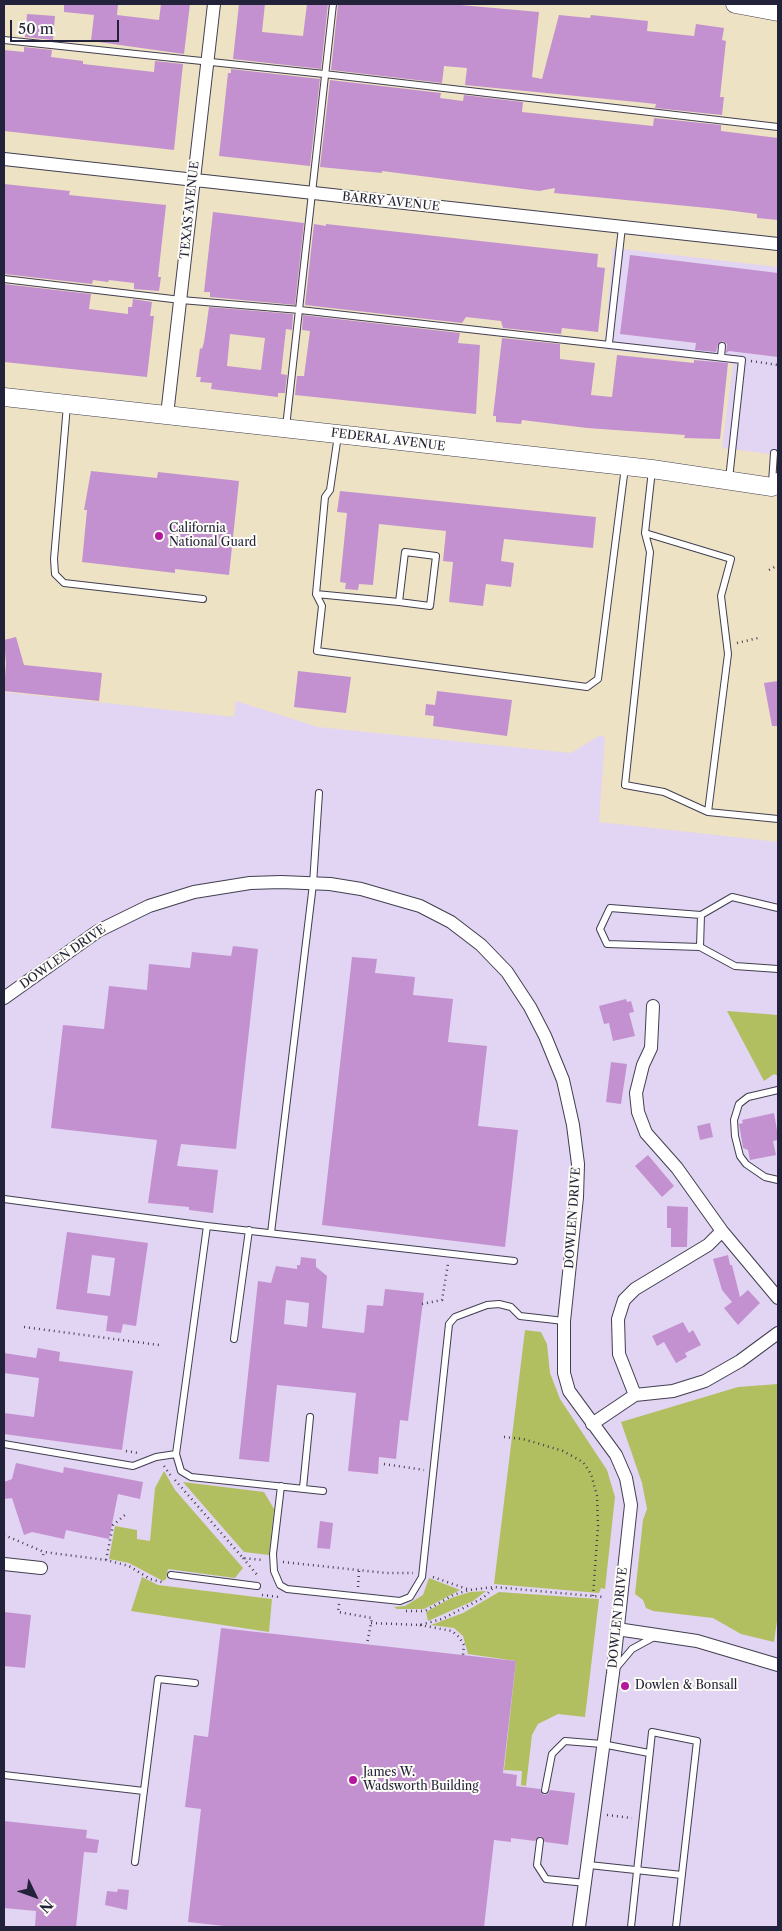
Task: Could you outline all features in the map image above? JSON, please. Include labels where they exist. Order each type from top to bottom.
[{"type":"street","name":"TEXAS AVENUE","points":[[167,416],[214,4]]},
{"type":"street","points":[[745,5],[778,12]]},
{"type":"street","name":"BARRY AVENUE","points":[[4,159],[194,178],[311,193],[778,244]]},
{"type":"street","name":"FEDERAL AVENUE","points":[[4,397],[652,468],[776,488]]},
{"type":"street","name":"DOWLEN DRIVE","points":[[4,998],[98,931],[149,906],[194,892],[250,883],[313,884],[361,889],[392,896],[420,906],[451,922],[481,945],[507,972],[530,1006],[563,1080],[573,1125],[578,1164],[578,1196],[564,1321],[564,1374],[569,1391],[616,1456],[626,1478],[631,1505],[613,1673],[602,1744],[589,1865],[579,1927]]},
{"type":"street","points":[[654,1006],[651,1048],[643,1065],[636,1093],[638,1112],[646,1133],[677,1168],[722,1231],[778,1298]]},
{"type":"street","points":[[635,1395],[619,1354],[618,1319],[624,1300],[635,1289],[700,1250],[722,1231]]},
{"type":"street","points":[[592,1424],[635,1395],[673,1391],[705,1381],[740,1361],[778,1333]]},
{"type":"street","points":[[4,1564],[41,1568]]},
{"type":"street","points":[[617,1629],[696,1642],[778,1665]]},
{"type":"lane","points":[[286,428],[333,4]]},
{"type":"lane","points":[[4,40],[324,74],[778,127]]},
{"type":"lane","points":[[609,343],[622,227]]},
{"type":"lane","points":[[4,279],[181,300],[300,310],[609,343],[742,360],[729,480]]},
{"type":"lane","points":[[721,357],[722,346]]},
{"type":"lane","points":[[67,404],[54,559],[55,574],[64,583],[203,598]]},
{"type":"lane","points":[[338,434],[330,490],[326,497],[316,594],[322,606],[317,651],[587,687],[598,679],[625,466]]},
{"type":"lane","points":[[774,453],[776,488]]},
{"type":"lane","points":[[652,468],[645,533],[650,552],[625,785],[664,792],[708,812],[778,819]]},
{"type":"lane","points":[[645,533],[731,559],[721,596],[728,654],[708,812]]},
{"type":"lane","points":[[316,594],[430,606],[436,556],[405,552],[399,602]]},
{"type":"lane","points":[[271,1232],[313,884],[319,793]]},
{"type":"lane","points":[[778,908],[732,897],[701,915],[610,908],[600,929],[607,944],[700,947],[735,966],[778,969]]},
{"type":"lane","points":[[700,947],[701,915]]},
{"type":"lane","points":[[778,1090],[748,1097],[739,1104],[734,1120],[735,1136],[740,1156],[746,1164],[765,1177],[777,1180],[778,1189]]},
{"type":"lane","points":[[4,1199],[207,1226],[514,1261]]},
{"type":"lane","points":[[207,1226],[176,1454],[181,1471],[192,1477],[323,1491]]},
{"type":"lane","points":[[234,1338],[249,1230]]},
{"type":"lane","points":[[281,1486],[273,1554],[274,1571],[280,1585],[287,1589],[400,1601],[410,1597],[422,1577],[449,1324],[455,1317],[487,1305],[499,1304],[511,1307],[520,1316],[564,1321]]},
{"type":"lane","points":[[302,1488],[310,1417]]},
{"type":"lane","points":[[4,1444],[134,1466],[156,1457],[176,1454]]},
{"type":"lane","points":[[171,1575],[257,1586]]},
{"type":"lane","points":[[613,1673],[632,1649],[658,1636]]},
{"type":"lane","points":[[135,1862],[158,1679],[195,1683]]},
{"type":"lane","points":[[631,1927],[652,1732],[697,1741],[676,1927]]},
{"type":"lane","points":[[545,1790],[552,1754],[565,1741],[602,1744],[649,1753]]},
{"type":"lane","points":[[4,1775],[144,1791]]},
{"type":"lane","points":[[540,1841],[538,1865],[546,1879],[586,1883]]},
{"type":"lane","points":[[589,1865],[682,1876]]},
{"type":"path","points":[[742,360],[778,365]]},
{"type":"path","points":[[769,570],[778,565]]},
{"type":"path","points":[[728,645],[758,638]]},
{"type":"path","points":[[422,1304],[442,1300],[448,1264]]},
{"type":"path","points":[[24,1327],[159,1345]]},
{"type":"path","points":[[504,1437],[563,1451],[583,1462],[591,1474],[596,1496],[598,1526],[593,1596]]},
{"type":"path","points":[[126,1451],[156,1457],[243,1558],[270,1561]]},
{"type":"path","points":[[384,1464],[424,1470]]},
{"type":"path","points":[[106,1560],[113,1525],[125,1515]]},
{"type":"path","points":[[4,1535],[44,1552]]},
{"type":"path","points":[[278,1562],[413,1573]]},
{"type":"path","points":[[358,1587],[360,1570]]},
{"type":"path","points":[[432,1571],[432,1577],[469,1590]]},
{"type":"path","points":[[371,1623],[420,1624],[442,1619],[483,1598],[494,1587]]},
{"type":"path","points":[[339,1604],[338,1612],[372,1618],[367,1644]]},
{"type":"path","points":[[420,1624],[426,1628],[452,1631],[460,1637],[464,1645],[463,1655]]},
{"type":"path","points":[[607,1815],[632,1818]]},
{"type":"shaded area","points":[[613,248],[778,267],[778,455],[722,448],[733,364],[604,349]]},
{"type":"shaded area","points":[[4,692],[234,717],[236,701],[318,727],[571,753],[600,735],[605,738],[599,822],[778,842],[778,1927],[4,1927]]},
{"type":"green space","points":[[727,1011],[778,1015],[778,1076],[774,1074],[764,1081]]},
{"type":"green space","points":[[525,1330],[541,1332],[547,1344],[550,1373],[560,1399],[607,1470],[615,1497],[605,1589],[601,1588],[599,1593],[494,1584]]},
{"type":"green space","points":[[778,1384],[778,1614],[774,1642],[741,1634],[713,1618],[653,1611],[646,1608],[643,1600],[635,1594],[643,1520],[647,1509],[642,1483],[621,1422],[738,1387]]},
{"type":"green space","points":[[164,1471],[175,1490],[243,1568],[235,1578],[168,1569],[166,1579],[163,1581],[129,1563],[109,1559],[115,1526],[137,1530],[137,1539],[150,1541],[155,1488]]},
{"type":"green space","points":[[183,1482],[264,1492],[274,1509],[269,1555],[244,1552]]},
{"type":"green space","points":[[142,1577],[158,1585],[272,1599],[269,1632],[131,1611]]},
{"type":"green space","points":[[429,1578],[460,1590],[424,1609],[397,1609],[394,1607],[405,1606],[423,1595]]},
{"type":"green space","points":[[486,1591],[473,1601],[428,1621],[426,1612],[451,1598],[470,1592]]},
{"type":"green space","points":[[499,1592],[599,1599],[585,1717],[558,1714],[538,1724],[532,1735],[526,1786],[521,1785],[522,1771],[504,1770],[516,1661],[468,1654],[463,1636],[454,1628],[431,1625],[463,1613]]},
{"type":"building","points":[[64,4],[118,4],[117,15],[159,20],[161,4],[190,4],[184,54],[91,41],[94,15],[64,12]]},
{"type":"building","points":[[239,4],[265,4],[262,32],[303,36],[307,4],[328,4],[321,69],[233,59]]},
{"type":"building","points":[[338,4],[449,4],[539,12],[532,77],[542,79],[559,15],[590,18],[591,15],[648,21],[647,31],[694,36],[696,24],[724,28],[722,40],[726,41],[720,97],[724,97],[722,115],[655,108],[656,104],[465,85],[467,68],[444,66],[442,83],[331,70]]},
{"type":"building","points":[[27,14],[55,16],[53,40],[25,37]]},
{"type":"building","points":[[24,47],[52,50],[51,57],[83,61],[83,64],[154,72],[155,61],[183,64],[174,150],[4,131],[4,50],[24,52]]},
{"type":"building","points":[[231,69],[320,79],[310,166],[219,156],[228,73],[231,73]]},
{"type":"building","points":[[330,80],[441,93],[440,98],[463,101],[464,95],[523,102],[522,112],[653,126],[654,118],[721,125],[721,131],[778,138],[778,220],[757,218],[757,214],[718,209],[554,193],[555,188],[539,191],[382,171],[382,173],[320,167]]},
{"type":"building","points":[[4,184],[70,191],[69,195],[166,205],[158,277],[161,277],[159,291],[134,289],[134,283],[109,280],[108,282],[93,280],[92,284],[4,274]]},
{"type":"building","points":[[213,212],[304,223],[295,305],[210,297],[210,292],[204,292]]},
{"type":"building","points":[[314,224],[598,254],[597,267],[605,268],[598,332],[562,328],[561,334],[503,328],[501,321],[466,317],[462,323],[305,305]]},
{"type":"building","points":[[630,255],[778,273],[778,357],[729,351],[726,353],[727,344],[723,341],[718,344],[716,352],[695,350],[696,343],[620,334]]},
{"type":"building","points":[[4,284],[91,294],[89,309],[128,314],[128,307],[132,307],[133,299],[152,302],[150,316],[154,316],[147,377],[4,362]]},
{"type":"building","points":[[209,307],[293,314],[292,330],[286,329],[281,374],[287,375],[285,393],[278,393],[278,397],[211,389],[212,383],[200,382],[201,377],[196,377],[200,348],[202,349]],"holes":[[[230,334],[265,338],[261,370],[227,366]]]},
{"type":"building","points":[[303,315],[460,333],[458,343],[480,345],[476,414],[295,395],[297,376],[304,376],[310,331],[302,330]]},
{"type":"building","points":[[502,338],[560,344],[560,359],[595,363],[591,395],[612,397],[617,355],[694,363],[694,360],[728,363],[720,439],[684,438],[685,435],[587,428],[522,420],[521,424],[496,422],[496,416],[493,416]]},
{"type":"building","name":"California National Guard","points":[[91,471],[157,478],[158,472],[239,481],[229,575],[175,569],[175,573],[82,562],[87,510],[84,510]]},
{"type":"building","points":[[340,491],[596,517],[593,548],[504,539],[501,561],[514,563],[511,587],[486,584],[483,606],[449,602],[453,562],[443,561],[446,531],[379,524],[373,585],[359,584],[358,590],[345,589],[346,583],[340,582],[347,513],[337,512]]},
{"type":"building","points":[[16,637],[24,665],[102,673],[99,701],[4,691],[6,663],[4,640]]},
{"type":"building","points":[[298,671],[351,677],[346,713],[294,707]]},
{"type":"building","points":[[778,681],[778,726],[772,726],[764,683]]},
{"type":"building","points":[[437,691],[512,700],[507,736],[433,726],[434,716],[425,715],[426,704],[435,705]]},
{"type":"building","points":[[233,946],[258,949],[236,1149],[181,1144],[177,1166],[218,1170],[213,1213],[189,1210],[189,1207],[148,1203],[157,1140],[51,1128],[63,1025],[104,1029],[109,986],[147,990],[149,964],[190,968],[192,952],[231,956]]},
{"type":"building","points":[[352,957],[377,959],[375,973],[415,977],[413,995],[453,999],[448,1042],[487,1046],[478,1126],[518,1130],[505,1247],[322,1225]]},
{"type":"building","points":[[626,999],[627,1002],[631,1001],[634,1012],[629,1013],[635,1036],[613,1041],[609,1023],[604,1024],[599,1006]]},
{"type":"building","points":[[611,1062],[627,1064],[621,1104],[606,1102]]},
{"type":"building","points":[[774,1113],[778,1136],[778,1140],[773,1141],[776,1155],[750,1160],[748,1150],[743,1148],[739,1124],[743,1123],[742,1120]]},
{"type":"building","points":[[710,1123],[713,1137],[700,1140],[697,1126]]},
{"type":"building","points":[[648,1155],[674,1186],[662,1197],[635,1166]]},
{"type":"building","points":[[667,1206],[688,1207],[687,1247],[671,1247],[671,1228],[667,1228]]},
{"type":"building","points":[[67,1232],[148,1243],[136,1326],[123,1324],[121,1333],[106,1331],[108,1316],[56,1309]],"holes":[[[92,1255],[115,1258],[110,1296],[87,1293]]]},
{"type":"building","points":[[728,1255],[740,1297],[748,1290],[760,1303],[738,1325],[724,1308],[732,1302],[722,1290],[713,1259]]},
{"type":"building","points":[[301,1257],[316,1259],[316,1267],[327,1276],[322,1328],[364,1333],[367,1305],[383,1306],[385,1289],[424,1293],[408,1421],[400,1420],[396,1459],[379,1457],[378,1474],[348,1471],[356,1393],[277,1385],[269,1462],[239,1459],[258,1281],[271,1283],[276,1266],[297,1269],[297,1265],[300,1265]],"holes":[[[286,1300],[309,1303],[307,1327],[284,1324]]]},
{"type":"building","points":[[683,1322],[689,1333],[693,1330],[701,1345],[685,1353],[687,1357],[676,1363],[664,1342],[657,1346],[652,1336]]},
{"type":"building","points":[[38,1348],[60,1352],[59,1361],[133,1371],[122,1450],[4,1434],[4,1413],[34,1417],[39,1378],[4,1373],[4,1353],[36,1358]]},
{"type":"building","points":[[16,1463],[63,1473],[64,1467],[143,1482],[140,1499],[118,1494],[109,1539],[66,1530],[64,1539],[32,1532],[24,1535],[12,1498],[4,1499],[4,1482],[12,1479]]},
{"type":"building","points":[[320,1521],[333,1523],[330,1549],[317,1548]]},
{"type":"building","points":[[4,1612],[31,1615],[25,1668],[4,1666]]},
{"type":"building","name":"James W. Wadsworth Building","points":[[221,1628],[516,1661],[503,1773],[517,1775],[516,1786],[540,1789],[544,1795],[548,1794],[550,1790],[575,1793],[568,1845],[545,1842],[540,1836],[535,1841],[511,1838],[511,1842],[494,1840],[484,1927],[234,1927],[188,1922],[201,1809],[185,1807],[194,1735],[208,1737]]},
{"type":"building","points":[[4,1821],[87,1830],[86,1838],[99,1840],[97,1853],[84,1852],[76,1927],[35,1927],[36,1911],[4,1908]]},
{"type":"building","points":[[118,1889],[129,1890],[127,1910],[105,1905],[107,1891],[117,1892]]},
{"type":"place","name":"California National Guard","points":[[159,536]]},
{"type":"place","name":"Dowlen & Bonsall","points":[[625,1686]]},
{"type":"place","name":"James W. Wadsworth Building","points":[[353,1780]]}]
